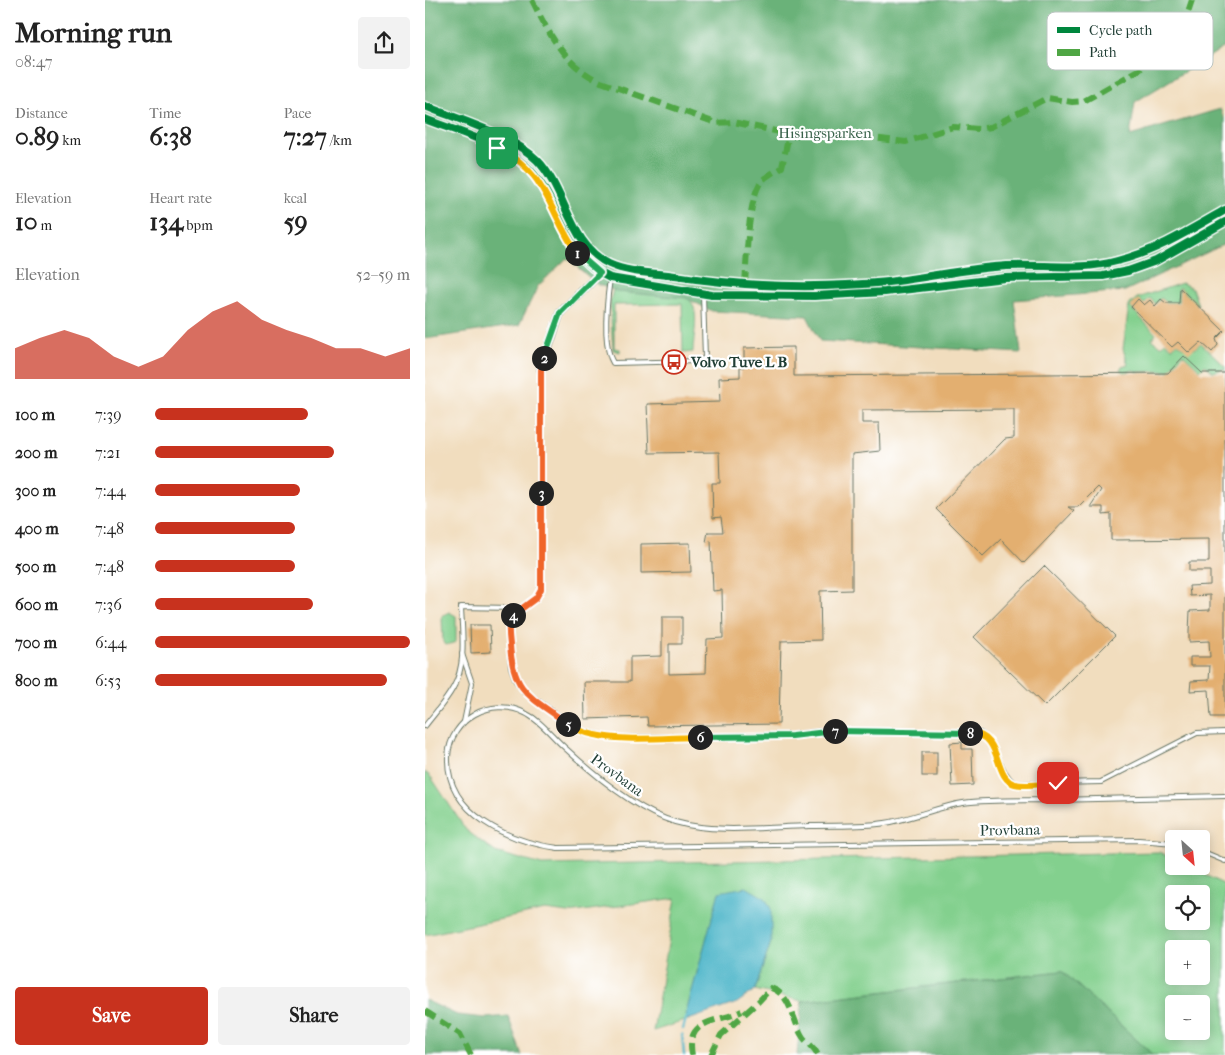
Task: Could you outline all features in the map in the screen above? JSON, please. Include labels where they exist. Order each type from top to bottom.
[{"type":"street","points":[[425,119],[504,152],[525,165],[541,184],[574,249],[600,273],[610,278],[703,294],[838,295],[998,278],[1103,276],[1128,271],[1156,261],[1225,222]]},
{"type":"street","points":[[541,370],[560,313],[600,273]]},
{"type":"lane","points":[[610,278],[607,300],[608,355],[613,363],[699,362],[705,358],[703,294]]},
{"type":"lane","points":[[541,370],[541,589],[536,598],[515,612],[511,619],[509,630],[511,668],[516,681],[524,690],[570,726],[595,735],[611,738],[792,736],[824,731],[980,734],[989,739],[1007,778],[1015,784],[1101,782],[1197,733],[1225,732]]},
{"type":"lane","points":[[425,726],[453,688],[459,675],[462,654],[461,607],[512,608],[515,612]]},
{"type":"lane","points":[[462,654],[472,682],[464,722]]},
{"type":"lane","name":"Provbana","points":[[1165,842],[1147,840],[574,849],[540,846],[495,828],[470,810],[458,795],[450,777],[448,760],[452,738],[464,722],[477,713],[497,708],[510,708],[527,714],[577,760],[648,810],[673,821],[706,827],[874,824],[973,802],[1225,796]]},
{"type":"lane","points":[[1210,855],[1225,861]]},
{"type":"green space","name":"Hisingsparken","points":[[425,0],[1225,0],[1225,47],[1213,54],[1213,12],[1047,12],[1047,70],[1187,70],[1135,102],[1130,136],[1220,109],[1225,120],[1225,244],[1125,291],[1014,300],[1021,353],[820,341],[807,316],[712,311],[686,298],[618,292],[597,284],[567,258],[538,286],[519,325],[425,339]]},
{"type":"green space","points":[[1182,283],[1192,288],[1198,305],[1179,287],[1178,302],[1166,302],[1161,298],[1155,304],[1150,298],[1144,304],[1138,299],[1130,307],[1156,334],[1152,339],[1161,346],[1165,342],[1172,348],[1178,343],[1183,348],[1188,344],[1194,349],[1201,343],[1225,366],[1225,372],[1224,369],[1213,372],[1205,365],[1200,370],[1183,354],[1169,371],[1138,372],[1134,370],[1125,373],[1120,370],[1122,366],[1128,364],[1123,349],[1129,305],[1137,298]]},
{"type":"green space","points":[[613,290],[686,297],[691,301],[695,314],[693,352],[683,353],[682,304],[614,305],[614,348],[620,349],[620,352],[613,350],[610,301]]},
{"type":"green space","points":[[449,612],[456,616],[456,642],[446,645],[443,642],[442,616]]},
{"type":"green space","points":[[425,772],[431,777],[466,830],[495,852],[542,865],[1159,852],[1165,855],[1165,875],[1205,875],[1225,885],[1225,1055],[1153,1055],[1062,971],[802,1001],[755,990],[771,942],[719,893],[686,1013],[688,1020],[653,1031],[676,898],[568,913],[545,910],[425,935]]},
{"type":"green space","points":[[1062,971],[1153,1055],[797,1055],[802,1001]]},
{"type":"green space","points":[[425,1000],[457,1015],[486,1018],[508,1016],[522,1055],[425,1055]]},
{"type":"water","points":[[746,887],[765,898],[771,909],[771,942],[755,990],[737,1003],[688,1020],[686,1013],[719,892]]},
{"type":"building","points":[[1180,288],[1224,331],[1216,339],[1218,345],[1212,352],[1201,342],[1189,353],[1178,342],[1172,347],[1131,307],[1138,299],[1144,305],[1150,300],[1155,306],[1161,299],[1166,303],[1179,303]]},
{"type":"building","points":[[794,347],[794,376],[1168,373],[1184,356],[1202,373],[1225,373],[1225,717],[1211,717],[1209,690],[1190,691],[1191,681],[1209,680],[1210,666],[1190,666],[1190,657],[1210,657],[1209,641],[1189,642],[1189,632],[1190,611],[1210,610],[1210,595],[1190,596],[1189,586],[1210,585],[1210,571],[1189,571],[1189,562],[1209,562],[1209,539],[1111,540],[1111,514],[1103,515],[1103,507],[1090,507],[1101,490],[1098,487],[1078,507],[1068,507],[1074,511],[1024,563],[1001,539],[983,556],[936,509],[1005,439],[1014,438],[1014,409],[862,410],[862,423],[879,423],[880,451],[852,454],[852,590],[820,591],[821,640],[781,641],[779,724],[648,726],[647,717],[585,719],[584,682],[630,682],[630,657],[662,656],[662,617],[682,617],[682,644],[669,644],[669,674],[706,673],[707,639],[723,638],[722,590],[713,591],[711,541],[706,542],[708,532],[723,532],[721,517],[713,518],[712,483],[720,483],[719,452],[649,453],[647,404],[720,402],[719,378],[740,377],[740,367],[744,367],[744,348]]},
{"type":"building","points":[[690,543],[691,572],[641,573],[641,544]]},
{"type":"building","points":[[1044,566],[1115,636],[1045,706],[974,637]]},
{"type":"building","points":[[470,625],[490,625],[491,652],[471,653]]},
{"type":"building","points":[[962,742],[962,749],[972,749],[973,785],[952,786],[950,743]]},
{"type":"building","points":[[922,752],[937,752],[937,776],[922,776]]},
{"type":"waterway","points":[[683,1029],[687,1016]]},
{"type":"waterway","points":[[682,1035],[684,1055]]},
{"type":"marked path","points":[[532,0],[559,48],[577,67],[601,82],[716,123],[733,122],[789,134],[848,135],[906,142],[953,127],[979,129],[991,127],[1047,98],[1072,102],[1084,101],[1139,70]]},
{"type":"marked path","points":[[1188,12],[1192,0]]},
{"type":"marked path","points":[[745,284],[748,232],[752,205],[760,183],[767,176],[782,167],[789,134]]},
{"type":"marked path","points":[[711,1055],[721,1035],[771,988],[782,995],[790,1007],[801,1034],[818,1055]]},
{"type":"marked path","points":[[425,1011],[460,1034],[471,1055]]},
{"type":"marked path","points":[[692,1055],[691,1043],[693,1034],[698,1028],[714,1020],[742,1011]]},
{"type":"cycle path","points":[[425,106],[484,128],[526,151],[547,172],[585,244],[609,264],[642,272],[754,285],[835,286],[888,282],[1007,266],[1089,266],[1117,261],[1146,252],[1225,210]]},
{"type":"cycle path","points":[[425,119],[495,146],[520,161],[541,184],[572,244],[594,269],[610,278],[712,295],[814,296],[885,292],[1005,278],[1103,276],[1128,271],[1156,261],[1225,222]]},
{"type":"place","name":"Volvo Tuve L B","points":[[674,362]]},
{"type":"route","points":[[497,148],[512,155],[536,176],[574,249],[600,273],[560,313],[541,367],[541,589],[536,598],[515,612],[511,619],[509,630],[511,668],[516,681],[524,690],[570,726],[595,735],[611,738],[792,736],[824,731],[980,734],[989,739],[1007,778],[1015,784],[1058,783]]}]
